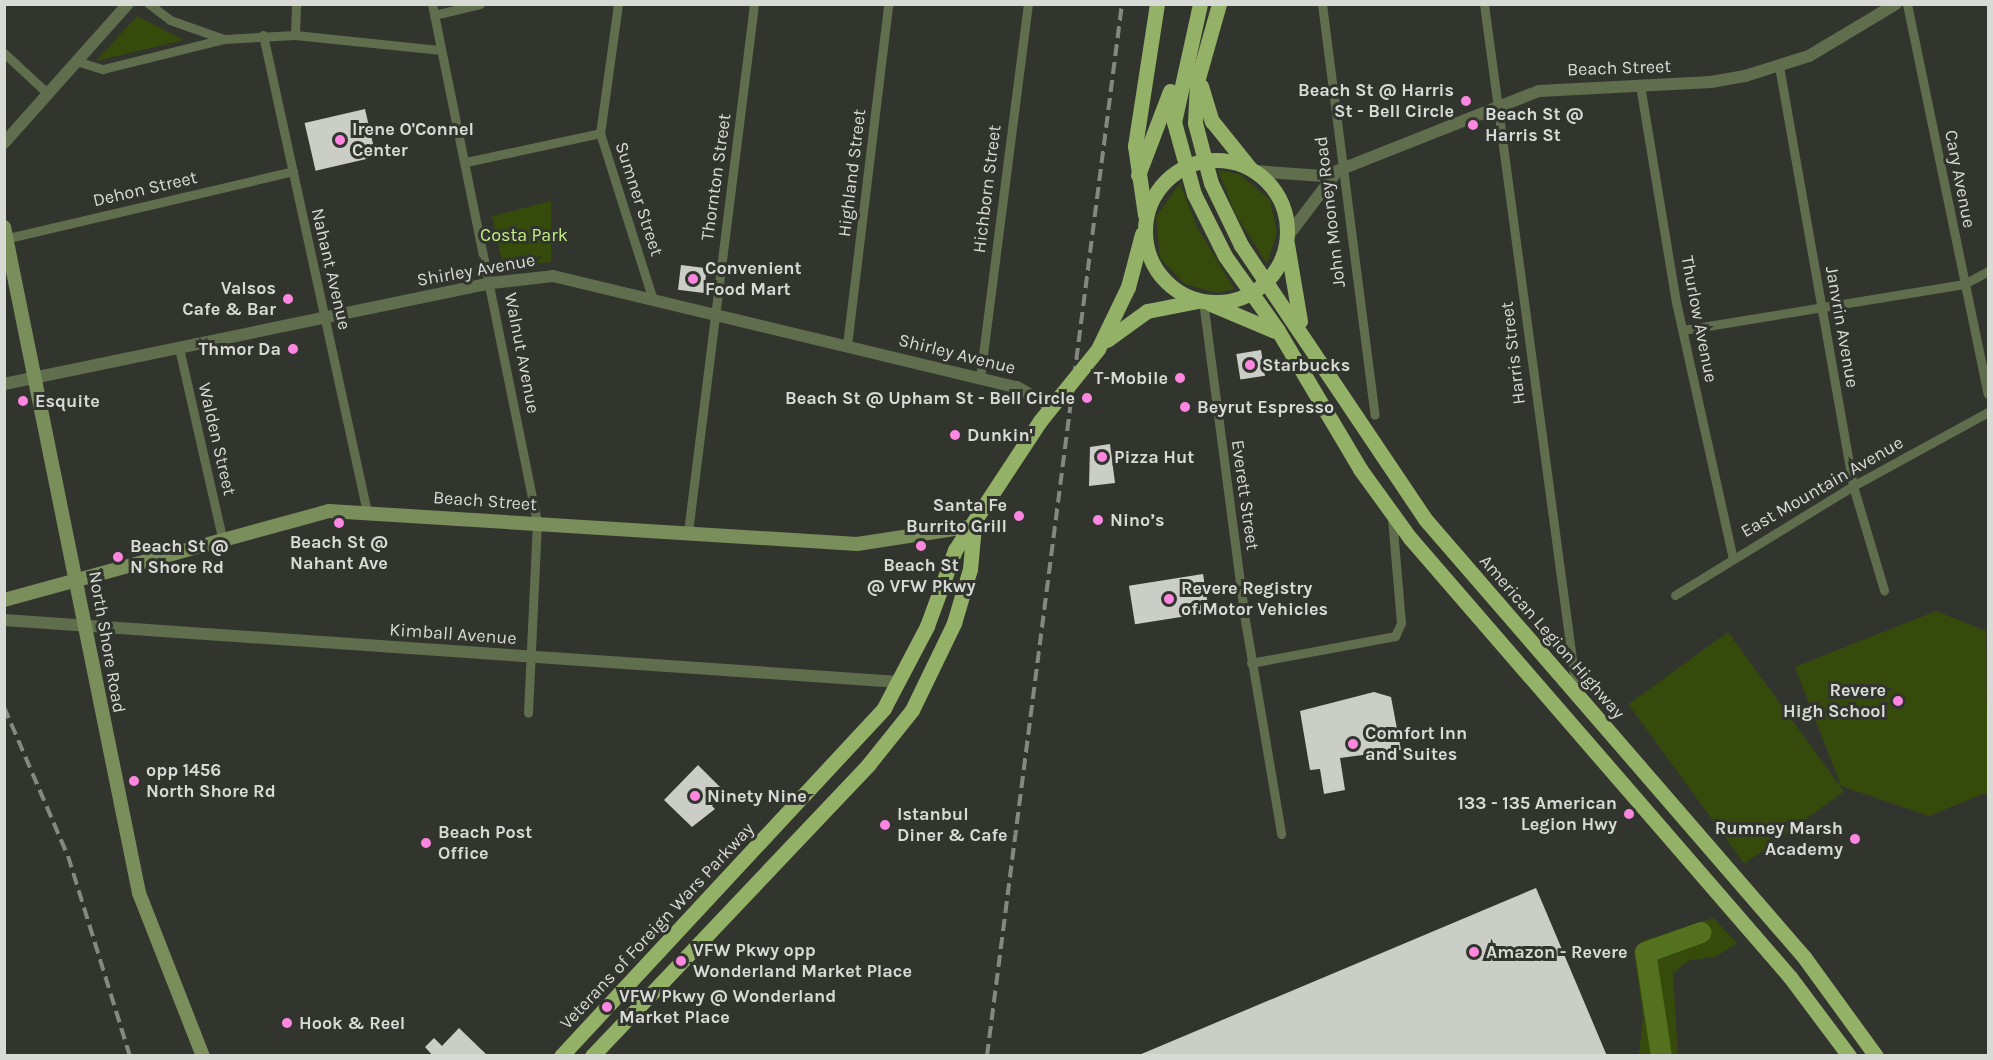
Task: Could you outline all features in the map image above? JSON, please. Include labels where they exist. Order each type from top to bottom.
[{"type":"highway","points":[[1157,4],[1136,138],[1137,176],[1146,220],[1147,251],[1158,272],[1179,292],[1263,322],[1283,339]]},
{"type":"highway","points":[[1200,4],[1174,116],[1185,167],[1210,230],[1283,339],[1336,432],[1392,514],[1790,977],[1849,1056]]},
{"type":"highway","points":[[1208,42],[1219,4]]},
{"type":"highway","points":[[1208,42],[1226,4]]},
{"type":"highway","points":[[1137,176],[1192,32]]},
{"type":"highway","name":"American Legion Highway","points":[[1208,42],[1200,69],[1194,115],[1204,161],[1228,222],[1406,494],[1804,957],[1876,1056]]},
{"type":"highway","points":[[1200,69],[1209,116],[1252,170],[1280,200],[1306,341]]},
{"type":"highway","points":[[1185,167],[1204,161],[1252,170]]},
{"type":"highway","name":"Veterans of Foreign Wars Parkway","points":[[1098,349],[1128,287],[1146,220],[1159,188],[1185,167]]},
{"type":"highway","points":[[1251,293],[1267,281],[1287,239]]},
{"type":"highway","name":"Veterans of Foreign Wars Parkway","points":[[561,1056],[833,768],[899,682],[927,626],[950,560],[974,526],[1002,472],[1040,420],[1047,403],[1098,349],[1147,311],[1251,293]]},
{"type":"highway","name":"Veterans of Foreign Wars Parkway","points":[[592,1056],[868,765],[912,710],[954,623],[970,569],[974,526]]},
{"type":"main road","name":"North Shore Road","points":[[5,235],[88,627],[139,893],[203,1056]]},
{"type":"main road","name":"Beach Street","points":[[4,600],[302,515],[367,511],[864,543],[974,526]]},
{"type":"street","points":[[4,143],[128,4]]},
{"type":"street","points":[[149,4],[170,20],[224,39]]},
{"type":"street","points":[[294,35],[296,4]]},
{"type":"street","points":[[433,10],[480,4]]},
{"type":"street","name":"Sumner Street","points":[[618,4],[600,133],[652,297]]},
{"type":"street","name":"Thornton Street","points":[[688,532],[754,4]]},
{"type":"street","name":"Highland Street","points":[[847,345],[888,4]]},
{"type":"street","name":"Hichborn Street","points":[[980,378],[1028,4]]},
{"type":"street","name":"John Mooney Road","points":[[1322,4],[1341,171],[1375,416]]},
{"type":"street","name":"Harris Street","points":[[1484,4],[1553,543],[1579,698]]},
{"type":"street","name":"Beach Street","points":[[1252,170],[1279,169],[1314,178],[1341,171],[1496,104],[1557,88],[1712,82],[1779,66],[1850,35],[1896,4]]},
{"type":"street","name":"Cary Avenue","points":[[1907,4],[1964,284],[1989,394]]},
{"type":"street","name":"Walnut Avenue","points":[[433,10],[491,283],[537,522],[528,713]]},
{"type":"street","points":[[76,60],[103,69],[224,39],[263,35],[294,35],[441,50]]},
{"type":"street","name":"Nahant Avenue","points":[[263,35],[367,511]]},
{"type":"street","points":[[4,52],[47,93]]},
{"type":"street","name":"Janvrin Avenue","points":[[1779,66],[1853,486],[1884,590]]},
{"type":"street","name":"Thurlow Avenue","points":[[1641,85],[1683,330],[1733,559]]},
{"type":"street","points":[[466,162],[600,133]]},
{"type":"street","name":"Dehon Street","points":[[5,235],[292,171]]},
{"type":"street","name":"Beach Street","points":[[1287,239],[1319,189],[1341,171]]},
{"type":"street","points":[[1683,330],[1964,284],[1989,271]]},
{"type":"street","name":"Shirley Avenue","points":[[4,384],[491,283],[563,276],[980,378],[1047,403]]},
{"type":"street","name":"Everett Street","points":[[1203,301],[1251,663],[1281,834]]},
{"type":"street","name":"Walden Street","points":[[179,348],[222,537]]},
{"type":"street","name":"East Mountain Avenue","points":[[1675,595],[1853,486],[1989,412]]},
{"type":"street","points":[[1251,663],[1395,636],[1401,623],[1392,514]]},
{"type":"street","name":"Kimball Avenue","points":[[4,620],[899,682]]},
{"type":"green space","points":[[137,16],[184,40],[96,61]]},
{"type":"green space","points":[[1218,170],[1239,174],[1270,200],[1277,232],[1267,264],[1235,213]]},
{"type":"green space","points":[[1180,183],[1197,227],[1234,289],[1217,293],[1185,284],[1160,258],[1156,217]]},
{"type":"green space","name":"Costa Park","points":[[551,201],[551,262],[503,266],[492,216]]},
{"type":"green space","name":"Revere High School","points":[[1936,611],[1986,631],[1988,792],[1929,816],[1841,786],[1795,667]]},
{"type":"green space","points":[[1728,632],[1844,791],[1744,864],[1628,704]]},
{"type":"green space","points":[[1713,918],[1737,943],[1715,957],[1690,960],[1673,973],[1678,1055],[1639,1055],[1643,1017],[1634,950],[1643,941]]},
{"type":"building","name":"Irene O'Connel Center","points":[[365,109],[376,157],[316,171],[305,123]]},
{"type":"building","name":"Convenient Food Mart","points":[[681,265],[707,268],[704,293],[678,290]]},
{"type":"building","name":"Starbucks","points":[[1261,350],[1265,376],[1240,380],[1236,354]]},
{"type":"building","name":"Pizza Hut","points":[[1110,444],[1115,483],[1089,486],[1090,447]]},
{"type":"building","name":"Revere Registry of Motor Vehicles","points":[[1203,574],[1209,613],[1135,624],[1129,586]]},
{"type":"building","name":"Comfort Inn and Suites","points":[[1374,692],[1391,697],[1401,750],[1340,758],[1345,790],[1324,794],[1320,769],[1310,770],[1300,711]]},
{"type":"building","name":"Ninety Nine","points":[[698,765],[725,792],[712,806],[715,809],[692,827],[664,800]]},
{"type":"building","name":"Amazon - Revere","points":[[1536,888],[1607,1056],[1139,1056],[1139,1055]]},
{"type":"building","points":[[459,1028],[488,1056],[433,1056],[425,1047],[434,1038],[442,1046]]},
{"type":"waterway","points":[[1661,1056],[1645,952],[1701,932]]},
{"type":"railway","points":[[987,1056],[1122,4]]},
{"type":"railway","points":[[4,707],[68,856],[130,1056]]},
{"type":"place","name":"Beach St @ Harris St - Bell Circle","points":[[1466,101]]},
{"type":"place","name":"Beach St @ Harris St","points":[[1473,125]]},
{"type":"place","name":"Irene O'Connel Center","points":[[340,140]]},
{"type":"place","name":"Convenient Food Mart","points":[[693,279]]},
{"type":"place","name":"Valsos Cafe & Bar","points":[[288,299]]},
{"type":"place","name":"Thmor Da","points":[[293,349]]},
{"type":"place","name":"Starbucks","points":[[1250,365]]},
{"type":"place","name":"T-Mobile","points":[[1180,378]]},
{"type":"place","name":"Beach St @ Upham St - Bell Circle","points":[[1087,398]]},
{"type":"place","name":"Esquite","points":[[23,401]]},
{"type":"place","name":"Beyrut Espresso","points":[[1185,407]]},
{"type":"place","name":"Dunkin'","points":[[955,435]]},
{"type":"place","name":"Pizza Hut","points":[[1102,457]]},
{"type":"place","name":"Santa Fe Burrito Grill","points":[[1019,516]]},
{"type":"place","name":"Nino’s","points":[[1098,520]]},
{"type":"place","name":"Beach St @ Nahant Ave","points":[[339,523]]},
{"type":"place","name":"Beach St @ VFW Pkwy","points":[[921,546]]},
{"type":"place","name":"Beach St @ N Shore Rd","points":[[118,557]]},
{"type":"place","name":"Revere Registry of Motor Vehicles","points":[[1169,599]]},
{"type":"place","name":"Revere High School","points":[[1898,701]]},
{"type":"place","name":"Comfort Inn and Suites","points":[[1353,744]]},
{"type":"place","name":"opp 1456 North Shore Rd","points":[[134,781]]},
{"type":"place","name":"Ninety Nine","points":[[695,796]]},
{"type":"place","name":"133 - 135 American Legion Hwy","points":[[1629,814]]},
{"type":"place","name":"Istanbul Diner & Cafe","points":[[885,825]]},
{"type":"place","name":"Rumney Marsh Academy","points":[[1855,839]]},
{"type":"place","name":"Beach Post Office","points":[[426,843]]},
{"type":"place","name":"Amazon - Revere","points":[[1474,952]]},
{"type":"place","name":"VFW Pkwy opp Wonderland Market Place","points":[[681,961]]},
{"type":"place","name":"VFW Pkwy @ Wonderland Market Place","points":[[607,1007]]},
{"type":"place","name":"Hook & Reel","points":[[287,1023]]}]
